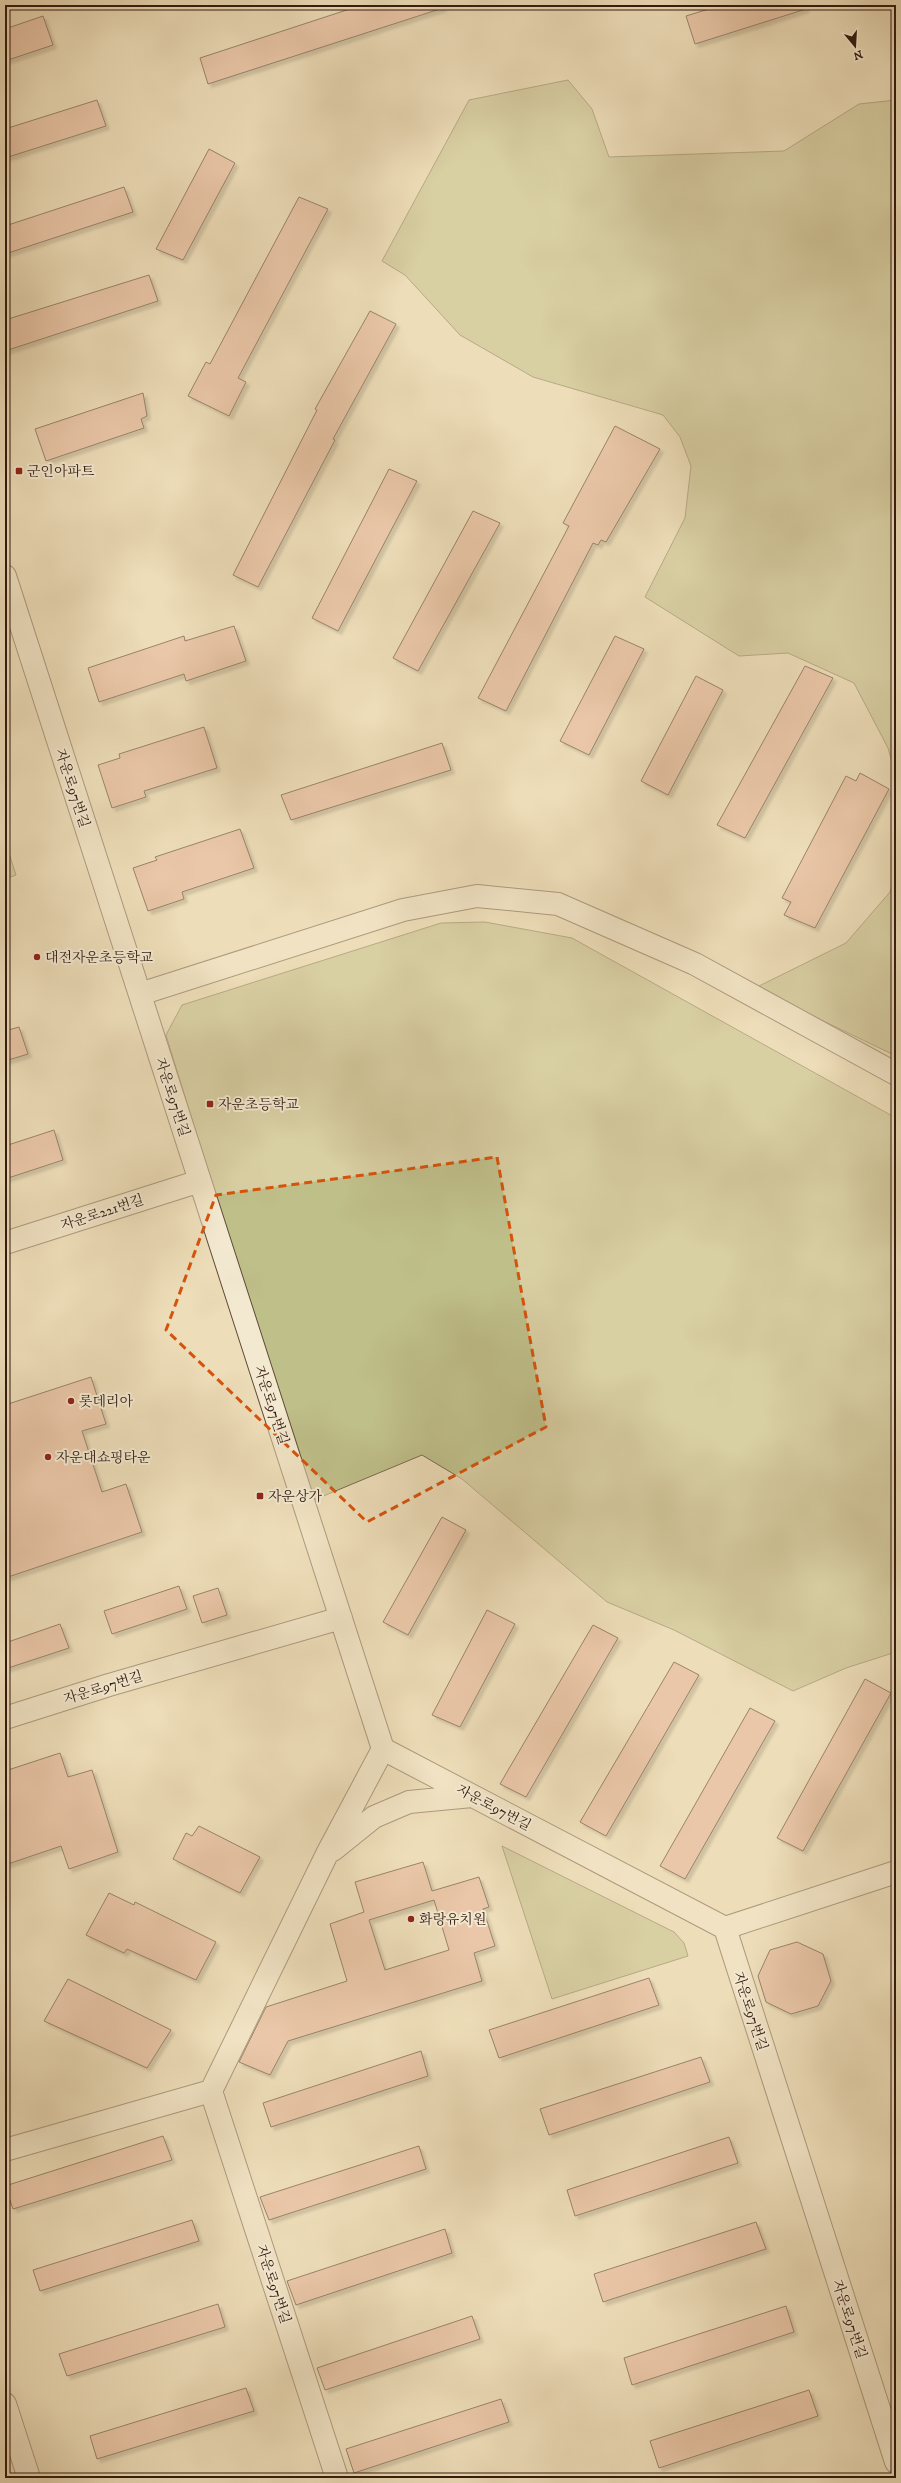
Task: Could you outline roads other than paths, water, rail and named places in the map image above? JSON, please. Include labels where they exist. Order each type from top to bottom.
[{"type":"street","name":"자운로97번길","points":[[5,576],[382,1749],[725,1928],[896,2462]]},
{"type":"street","points":[[140,994],[403,910],[477,896],[558,904],[695,964],[896,1074]]},
{"type":"street","name":"자운로221번길","points":[[5,1243],[200,1181]]},
{"type":"street","name":"자운로97번길","points":[[5,1718],[108,1685],[341,1618]]},
{"type":"street","points":[[5,2150],[211,2091],[327,1854],[382,1749]]},
{"type":"street","points":[[327,1854],[374,1817],[409,1802],[472,1796]]},
{"type":"street","points":[[725,1928],[896,1872]]},
{"type":"street","name":"자운로97번길","points":[[211,2091],[337,2478]]},
{"type":"street","points":[[5,2404],[29,2478]]},
{"type":"place","name":"군인아파트","points":[[19,471]]},
{"type":"place","name":"대전자운초등학교","points":[[37,957]]},
{"type":"place","name":"자운초등학교","points":[[210,1104]]},
{"type":"place","name":"롯데리아","points":[[71,1401]]},
{"type":"place","name":"자운대쇼핑타운","points":[[48,1457]]},
{"type":"place","name":"자운상가","points":[[260,1496]]},
{"type":"place","name":"화랑유치원","points":[[411,1919]]}]
